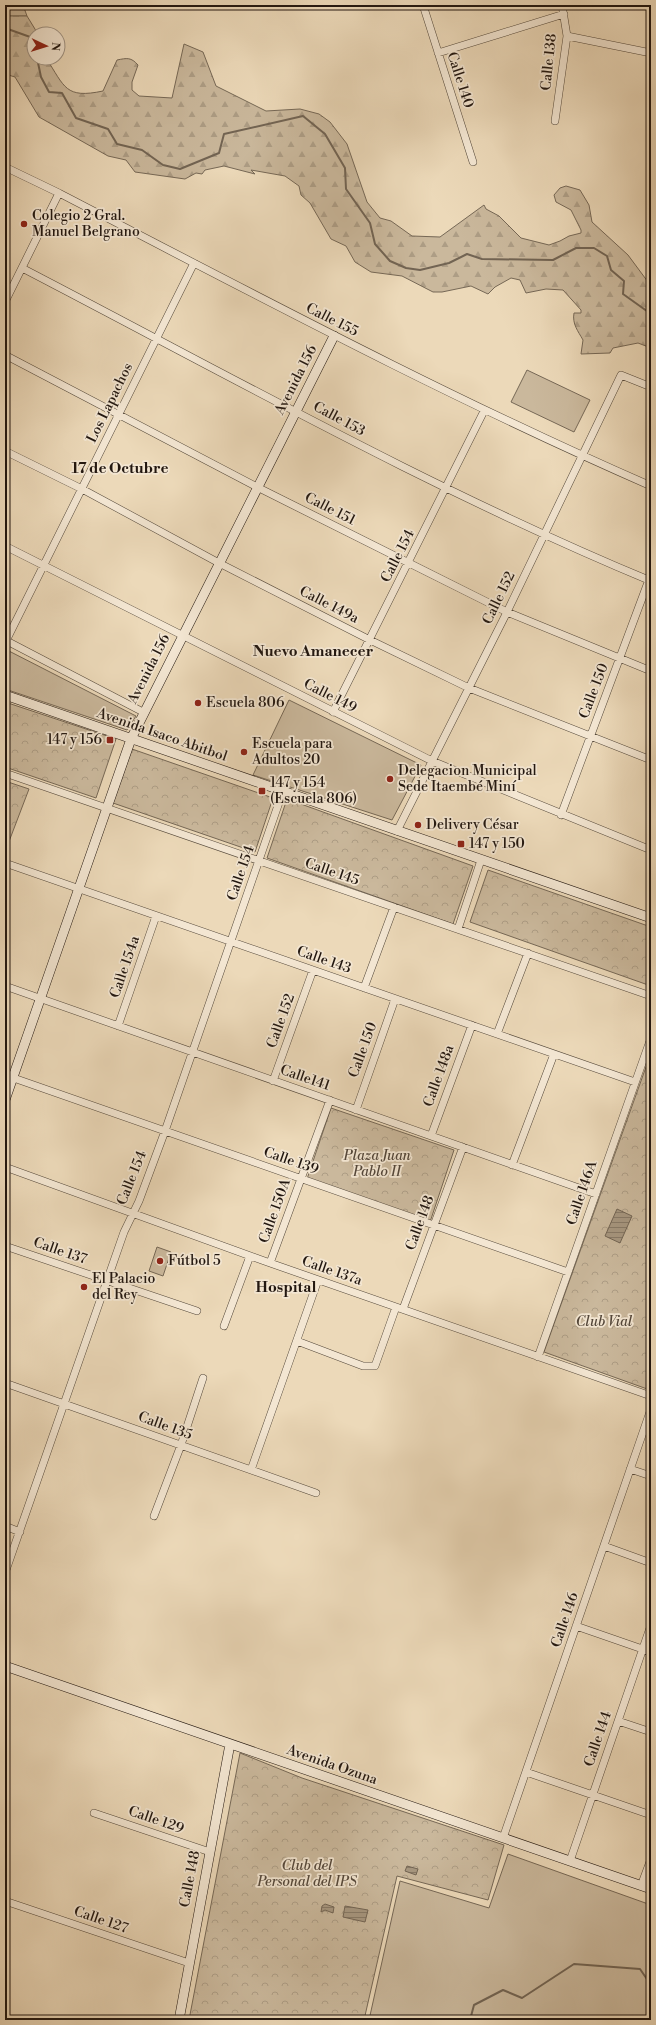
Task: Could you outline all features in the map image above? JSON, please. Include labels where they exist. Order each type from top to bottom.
[{"type":"main road","name":"Avenida 156","points":[[5,1100],[9,1076],[40,999],[131,739],[181,636],[334,336]]},
{"type":"main road","name":"Avenida Isaco Abitbol","points":[[5,695],[651,918]]},
{"type":"main road","name":"Avenida Ozuna","points":[[5,1666],[651,1890]]},
{"type":"main road","name":"Calle 148","points":[[179,2020],[230,1744]]},
{"type":"street","name":"Calle 140","points":[[423,5],[473,162]]},
{"type":"street","name":"Calle 138","points":[[555,121],[568,36],[562,5]]},
{"type":"street","points":[[438,53],[564,14]]},
{"type":"street","points":[[568,36],[651,53]]},
{"type":"street","name":"Calle 155","points":[[5,167],[59,193],[334,336],[484,411],[581,456],[651,486]]},
{"type":"street","points":[[5,302],[59,193]]},
{"type":"street","name":"Los Lapachos","points":[[6,641],[194,263]]},
{"type":"street","name":"Calle 153","points":[[22,268],[446,489],[544,534],[650,579]]},
{"type":"street","name":"Calle 151","points":[[5,355],[257,487],[507,612],[651,671]]},
{"type":"street","name":"Calle 152","points":[[397,831],[507,612],[621,375],[651,387]]},
{"type":"street","name":"Calle 154","points":[[333,712],[484,411]]},
{"type":"street","name":"Calle 149a","points":[[5,450],[82,489],[219,563],[370,640],[469,688],[651,760]]},
{"type":"street","name":"Calle 149","points":[[5,546],[181,636],[432,761],[561,815],[651,850]]},
{"type":"street","name":"Calle 150","points":[[561,815],[650,579]]},
{"type":"street","points":[[6,641],[143,712]]},
{"type":"street","name":"Calle 145","points":[[5,773],[651,996]]},
{"type":"street","name":"Calle 154","points":[[5,1573],[124,1232],[164,1131],[191,1052],[232,942],[283,792]]},
{"type":"street","points":[[458,929],[481,860]]},
{"type":"street","name":"Calle 143","points":[[5,863],[635,1082]]},
{"type":"street","points":[[364,988],[394,907]]},
{"type":"street","name":"Calle 154a","points":[[118,1026],[156,916]]},
{"type":"street","points":[[497,1034],[528,953]]},
{"type":"street","name":"Calle 152","points":[[273,1080],[313,970]]},
{"type":"street","name":"Calle141","points":[[5,986],[596,1194]]},
{"type":"street","name":"Calle 150","points":[[356,1110],[395,999]]},
{"type":"street","name":"Calle 148a","points":[[431,1136],[472,1025]]},
{"type":"street","name":"Calle 146A","points":[[538,1357],[651,1038]]},
{"type":"street","points":[[512,1165],[554,1054]]},
{"type":"street","name":"Calle 139","points":[[9,1076],[568,1272]]},
{"type":"street","name":"Calle 150A","points":[[270,1263],[330,1100]]},
{"type":"street","name":"Calle 148","points":[[297,1341],[363,1366],[375,1366],[434,1225],[463,1147]]},
{"type":"street","name":"Calle 137a","points":[[5,1167],[133,1212],[250,1256],[651,1396]]},
{"type":"street","name":"Calle 137","points":[[5,1246],[197,1311]]},
{"type":"street","points":[[224,1326],[250,1256]]},
{"type":"street","points":[[251,1470],[318,1280]]},
{"type":"street","points":[[154,1516],[181,1445],[203,1378]]},
{"type":"street","name":"Calle 135","points":[[5,1383],[316,1493]]},
{"type":"street","name":"Calle 146","points":[[503,1838],[651,1410]]},
{"type":"street","points":[[630,1469],[651,1476]]},
{"type":"street","points":[[5,1526],[20,1532]]},
{"type":"street","points":[[604,1546],[651,1563]]},
{"type":"street","name":"Calle 144","points":[[570,1861],[651,1625]]},
{"type":"street","points":[[576,1626],[651,1652]]},
{"type":"street","points":[[618,1721],[651,1732]]},
{"type":"street","points":[[526,1772],[651,1815]]},
{"type":"street","name":"Calle 129","points":[[94,1812],[210,1852]]},
{"type":"street","points":[[642,1886],[651,1858]]},
{"type":"street","name":"Calle 127","points":[[5,1901],[189,1963]]},
{"type":"green space","points":[[5,5],[23,5],[27,16],[5,16]]},
{"type":"green space","points":[[5,16],[27,16],[33,26],[26,26],[26,66],[51,66],[62,83],[73,92],[90,93],[103,91],[117,60],[131,59],[138,65],[132,82],[132,90],[139,96],[172,98],[184,44],[203,52],[216,86],[266,111],[300,109],[319,114],[330,122],[347,144],[367,202],[380,218],[391,221],[412,236],[440,237],[484,205],[486,209],[499,216],[521,238],[549,245],[569,236],[581,233],[571,210],[556,202],[554,195],[560,188],[566,186],[580,190],[589,205],[592,222],[628,255],[651,286],[651,348],[638,343],[613,348],[610,353],[581,354],[583,340],[574,321],[574,313],[581,313],[581,310],[563,290],[546,289],[526,293],[520,280],[511,278],[495,287],[488,294],[471,286],[442,292],[433,292],[402,276],[371,272],[355,262],[346,246],[331,239],[310,203],[301,195],[299,186],[285,176],[251,170],[255,174],[224,166],[205,170],[202,174],[196,173],[185,179],[135,172],[126,160],[108,156],[39,117],[15,77],[5,74]]},
{"type":"green space","points":[[527,370],[590,400],[574,432],[511,402]]},
{"type":"green space","points":[[5,649],[136,716],[127,730],[5,689]]},
{"type":"green space","points":[[289,700],[421,765],[392,820],[253,775]]},
{"type":"green space","points":[[5,702],[116,739],[96,798],[5,767]]},
{"type":"green space","points":[[132,749],[273,798],[255,852],[113,803]]},
{"type":"green space","points":[[5,781],[29,789],[5,852]]},
{"type":"green space","points":[[287,799],[473,866],[453,924],[267,858]]},
{"type":"green space","points":[[488,870],[651,927],[651,986],[470,922]]},
{"type":"green space","name":"Club Vial","points":[[651,1053],[651,1385],[650,1390],[544,1352]]},
{"type":"green space","name":"Plaza Juan Pablo II","points":[[331,1108],[454,1150],[430,1222],[307,1179]]},
{"type":"green space","name":"Fútbol 5","points":[[157,1247],[171,1252],[163,1276],[149,1271]]},
{"type":"green space","name":"Club del Personal del IPS","points":[[240,1753],[302,1778],[504,1845],[488,1900],[397,1876],[364,2020],[189,2020]]},
{"type":"green space","points":[[508,1854],[651,1905],[651,2020],[369,2020],[400,1881],[489,1908]]},
{"type":"shaded area","points":[[617,1209],[632,1216],[620,1243],[605,1236]]},
{"type":"shaded area","points":[[407,1866],[418,1869],[416,1875],[405,1871]]},
{"type":"shaded area","points":[[325,1904],[334,1907],[333,1913],[325,1910],[321,1912],[322,1906]]},
{"type":"shaded area","points":[[345,1906],[368,1910],[365,1922],[343,1917]]},
{"type":"waterway","points":[[5,28],[26,36]]},
{"type":"waterway","points":[[39,66],[41,77],[49,92],[62,93],[76,118],[108,129],[117,144],[142,150],[163,165],[180,169],[219,153],[224,134],[303,116],[325,134],[345,168],[346,189],[370,223],[375,244],[390,261],[406,268],[420,270],[449,263],[467,254],[482,259],[553,260],[576,248],[594,248],[607,256],[611,270],[624,281],[623,294],[651,314]]},
{"type":"waterway","points":[[470,2020],[474,2005],[503,1990],[522,1998],[574,1964],[640,1969],[651,1985]]},
{"type":"place","name":"Colegio 2 Gral. Manuel Belgrano","points":[[24,224]]},
{"type":"place","name":"Escuela 806","points":[[198,703]]},
{"type":"place","name":"147 y 156","points":[[110,740]]},
{"type":"place","name":"Escuela para Adultos 20","points":[[244,752]]},
{"type":"place","name":"Delegacion Municipal Sede Itaembé Miní","points":[[390,779]]},
{"type":"place","name":"147 y 154 (Escuela 806)","points":[[262,791]]},
{"type":"place","name":"Delivery César","points":[[418,825]]},
{"type":"place","name":"147 y 150","points":[[461,844]]},
{"type":"place","name":"Fútbol 5","points":[[160,1261]]},
{"type":"place","name":"El Palacio del Rey","points":[[84,1287]]},
{"type":"district","name":"17 de Octubre","points":[[120,468]]},
{"type":"district","name":"Nuevo Amanecer","points":[[313,651]]},
{"type":"district","name":"Hospital","points":[[286,1287]]}]
